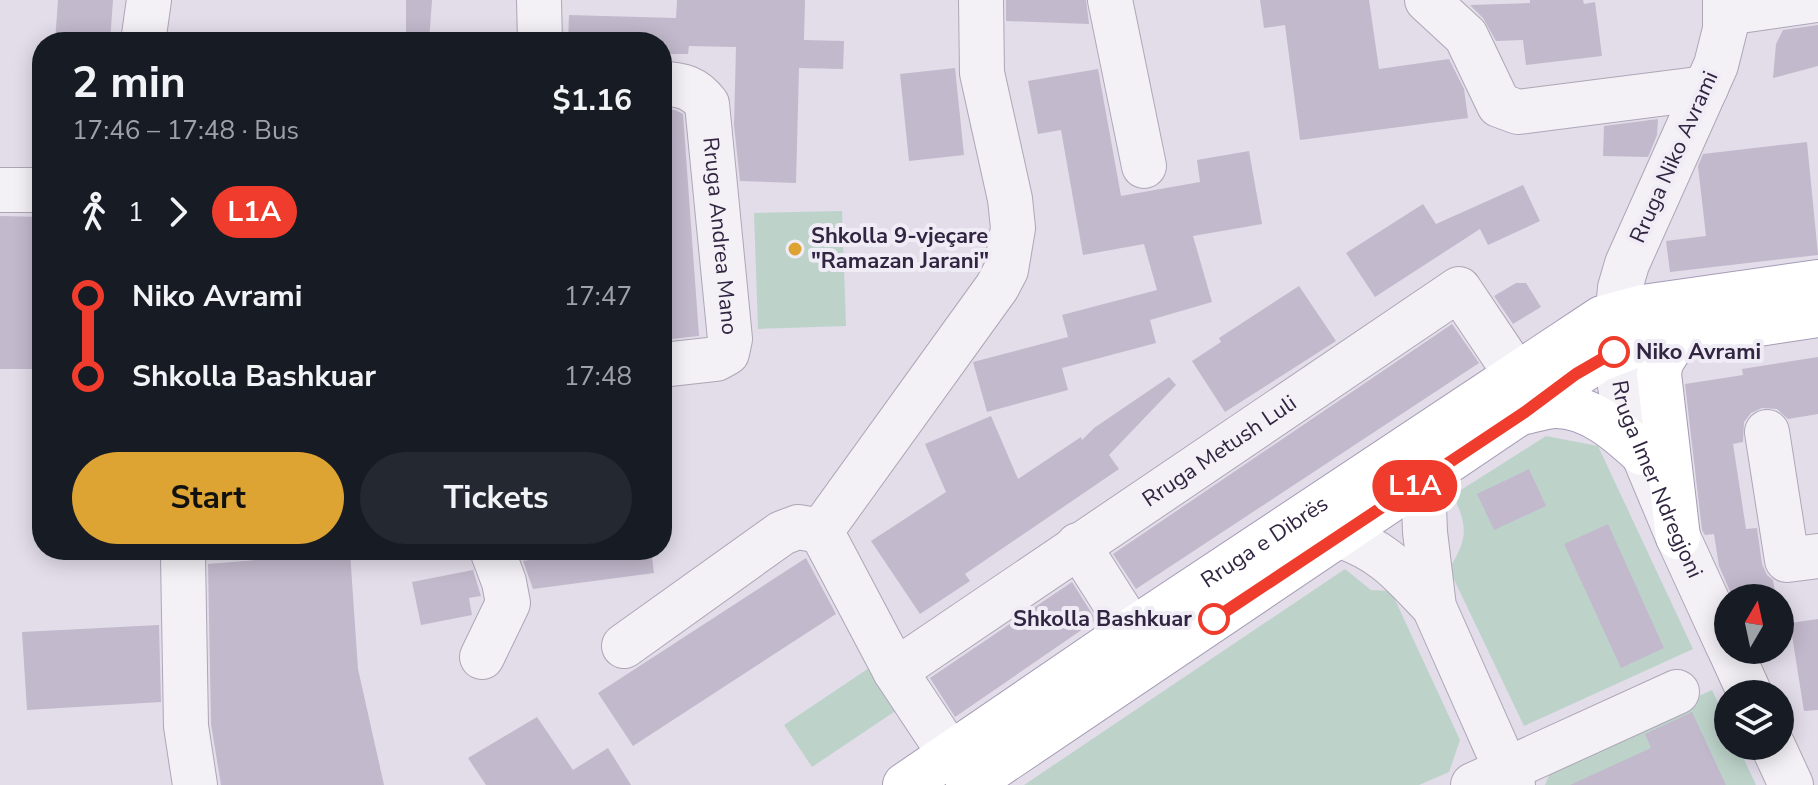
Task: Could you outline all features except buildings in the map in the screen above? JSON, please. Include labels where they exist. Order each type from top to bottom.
[{"type":"main road","name":"Rruga e Dibrës","points":[[959,770],[1132,630],[1520,393],[1576,374],[1616,332],[1818,282]]},
{"type":"main road","name":"Rruga e Dibrës","points":[[1616,332],[1646,341],[1818,315]]},
{"type":"main road","points":[[1678,336],[1661,362],[1659,374],[1678,537]]},
{"type":"main road","name":"Rruga e Dibrës","points":[[905,785],[959,770],[1340,536],[1423,480],[1520,393]]},
{"type":"main road","points":[[1520,393],[1554,406],[1583,412],[1615,429],[1642,453]]},
{"type":"street","points":[[144,32],[149,0]]},
{"type":"street","points":[[539,0],[540,32]]},
{"type":"street","points":[[821,531],[904,419],[1006,270],[1013,228],[1010,199],[982,73],[981,0]]},
{"type":"street","points":[[1110,0],[1144,166]]},
{"type":"street","points":[[1427,0],[1466,36],[1499,105],[1518,112],[1706,88]]},
{"type":"street","points":[[1726,7],[1816,0]]},
{"type":"street","name":"Rruga Niko Avrami","points":[[1616,332],[1627,264],[1706,88],[1722,45],[1726,7]]},
{"type":"street","name":"Rruga Andrea Mano","points":[[672,85],[697,91],[707,104],[730,339],[727,353],[716,359],[672,364]]},
{"type":"street","points":[[0,190],[32,190]]},
{"type":"street","name":"Rruga Metush Luli","points":[[895,671],[1459,289],[1520,393]]},
{"type":"street","name":"Rruga Imer Ndregjoni","points":[[1616,332],[1624,408],[1714,615]]},
{"type":"street","points":[[1767,432],[1803,558]]},
{"type":"street","points":[[1423,480],[1425,532],[1434,607],[1498,780],[1677,692]]},
{"type":"street","points":[[624,646],[782,533],[798,527],[821,531]]},
{"type":"street","points":[[821,531],[895,671],[959,770]]},
{"type":"street","points":[[1340,536],[1366,545],[1384,556],[1434,607]]},
{"type":"street","points":[[1078,545],[1132,630]]},
{"type":"street","points":[[183,560],[186,726],[195,785]]},
{"type":"street","points":[[482,657],[508,603],[496,560]]},
{"type":"street","points":[[1779,760],[1791,785]]},
{"type":"green space","points":[[842,211],[846,326],[758,329],[754,213]]},
{"type":"green space","points":[[1546,436],[1598,446],[1693,649],[1524,726],[1449,569],[1460,549],[1464,533],[1453,495]]},
{"type":"green space","points":[[1345,569],[1371,590],[1391,591],[1460,740],[1449,772],[1419,785],[1024,785]]},
{"type":"green space","points":[[869,668],[897,710],[812,767],[784,725]]},
{"type":"green space","points":[[1712,690],[1714,760],[1744,760],[1756,785],[1545,785],[1555,760]]},
{"type":"bus line","name":"L1A","points":[[1214,619],[1525,412],[1576,374],[1614,352]]},
{"type":"place","name":"Shkolla 9-vjeçare \"Ramazan Jarani\"","points":[[795,249]]},
{"type":"place","name":"Niko Avrami","points":[[1614,352]]},
{"type":"place","name":"Shkolla Bashkuar","points":[[1214,619]]}]
